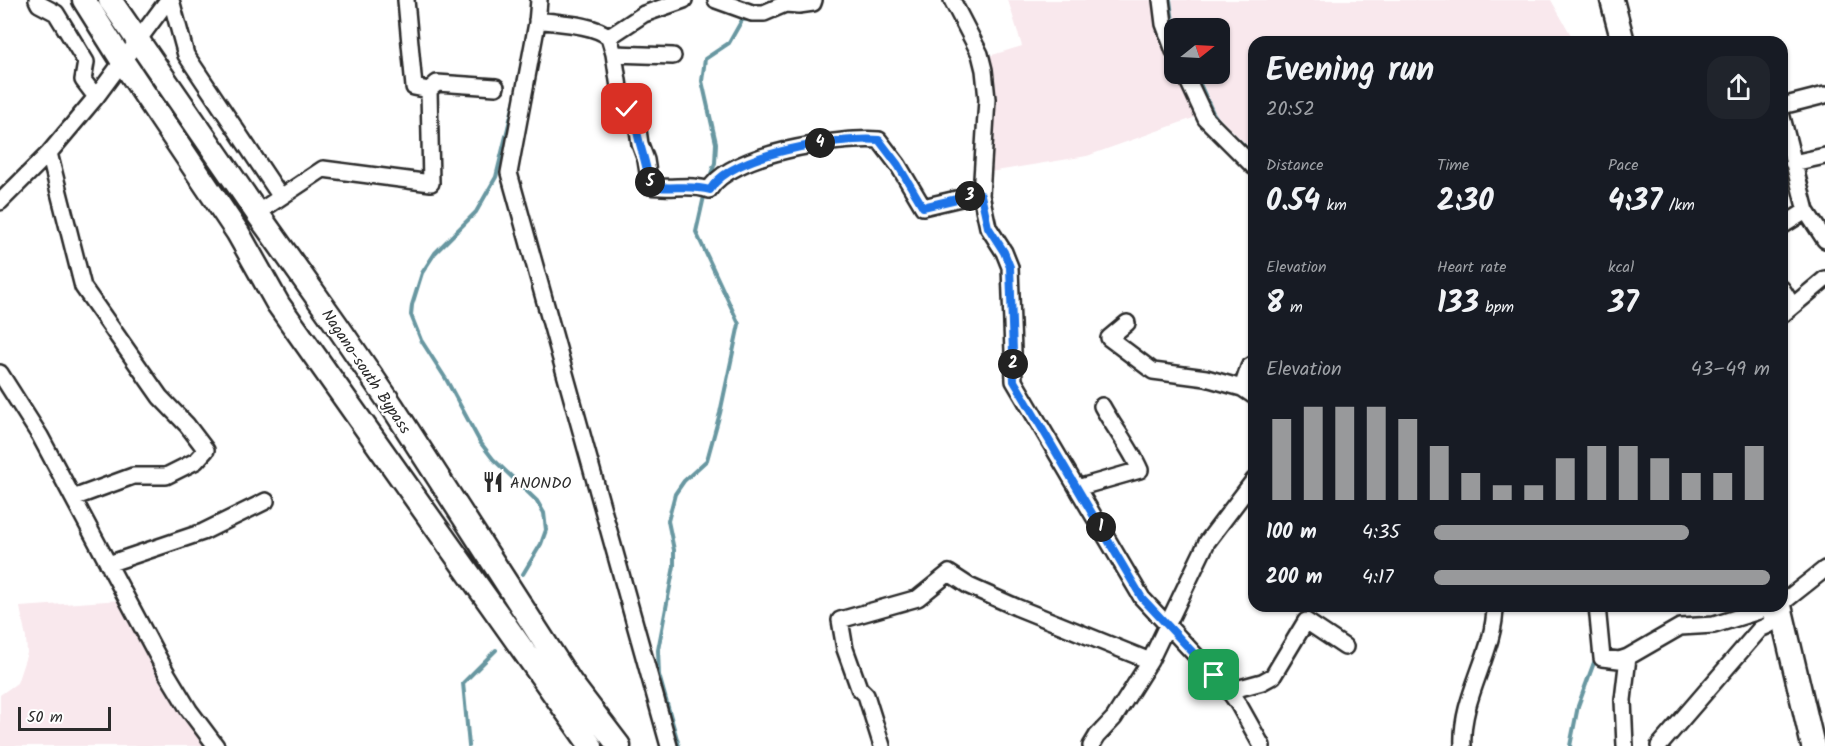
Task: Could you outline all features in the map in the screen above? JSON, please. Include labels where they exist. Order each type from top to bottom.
[{"type":"highway","name":"Nagano-south Bypass","points":[[84,0],[238,233],[278,304],[591,746]]},
{"type":"highway","name":"Nagano-south Bypass","points":[[110,0],[392,406],[571,683],[619,746]]},
{"type":"highway","points":[[1612,0],[1621,36]]},
{"type":"highway","points":[[1781,612],[1814,746]]},
{"type":"street","points":[[37,0],[39,4],[56,13],[80,52],[86,62],[83,80],[96,97]]},
{"type":"street","points":[[0,202],[49,153],[96,97],[169,0]]},
{"type":"street","points":[[169,0],[186,55],[281,197]]},
{"type":"street","points":[[406,0],[414,87],[429,90]]},
{"type":"street","points":[[539,0],[509,173],[669,746]]},
{"type":"street","points":[[609,37],[644,14],[684,0]]},
{"type":"street","points":[[716,0],[752,13],[764,13],[786,4],[800,5],[813,3],[814,0]]},
{"type":"street","points":[[952,0],[980,54],[984,69],[987,99],[981,195],[988,227],[1004,252],[1010,267],[1014,381],[1142,598],[1228,691],[1239,705],[1262,746]]},
{"type":"street","points":[[1161,0],[1164,24]]},
{"type":"street","points":[[537,20],[591,28],[604,32],[609,37],[620,94],[637,123],[650,186],[701,187],[710,190],[715,180],[725,173],[757,160],[811,144],[865,139],[879,140],[923,207],[981,195]]},
{"type":"street","points":[[614,54],[673,56]]},
{"type":"street","points":[[429,90],[437,83],[496,87]]},
{"type":"street","points":[[1190,84],[1206,119],[1248,161]]},
{"type":"street","points":[[256,213],[323,169],[431,183],[429,90]]},
{"type":"street","points":[[1788,104],[1825,95]]},
{"type":"street","points":[[1788,142],[1806,211],[1825,240]]},
{"type":"street","points":[[49,153],[83,287],[160,397],[188,425],[206,450],[196,461],[166,476],[133,476],[73,498]]},
{"type":"street","points":[[1793,163],[1825,156]]},
{"type":"street","points":[[1788,222],[1806,211]]},
{"type":"street","points":[[1788,309],[1825,279]]},
{"type":"street","points":[[1127,323],[1109,338],[1153,371],[1206,378],[1248,392]]},
{"type":"street","points":[[0,373],[39,436],[182,699],[216,746]]},
{"type":"street","points":[[1077,488],[1140,470],[1131,449],[1116,431],[1102,406]]},
{"type":"street","points":[[1091,746],[1114,718],[1150,661],[1207,542],[1248,488]]},
{"type":"street","points":[[108,564],[203,532],[266,501]]},
{"type":"street","points":[[1788,598],[1825,568]]},
{"type":"street","points":[[882,746],[866,695],[859,688],[845,649],[840,620],[918,598],[949,573],[969,586],[1016,607],[1150,661]]},
{"type":"street","points":[[1463,746],[1462,729],[1490,636],[1494,612]]},
{"type":"street","points":[[1598,612],[1602,658],[1619,660],[1680,627],[1714,625],[1756,612]]},
{"type":"street","points":[[1659,746],[1760,629],[1769,625],[1776,612]]},
{"type":"street","points":[[1228,691],[1262,682],[1273,676],[1306,621],[1345,647]]},
{"type":"street","points":[[1625,746],[1623,700],[1628,657]]},
{"type":"shaded area","points":[[1008,0],[1156,0],[1164,25],[1164,84],[1185,84],[1199,116],[1087,156],[990,172],[993,85],[989,56],[1022,46]]},
{"type":"shaded area","points":[[1172,0],[1551,0],[1572,36],[1248,36],[1248,146],[1214,112],[1203,84],[1230,84],[1230,18],[1174,18]]},
{"type":"shaded area","points":[[121,600],[210,746],[0,746],[0,695],[17,683],[27,653],[20,607]]},
{"type":"waterway","points":[[1170,0],[1172,18]]},
{"type":"waterway","points":[[708,182],[715,163],[716,143],[702,81],[705,59],[729,43],[742,20],[750,19]]},
{"type":"waterway","points":[[518,82],[525,48]]},
{"type":"waterway","points":[[1200,84],[1220,123],[1248,149]]},
{"type":"waterway","points":[[516,95],[496,177],[476,212],[435,253],[422,273],[411,315],[421,340],[446,379],[480,442],[493,459],[537,501],[544,513],[546,530],[541,544],[523,574]]},
{"type":"waterway","points":[[679,746],[659,675],[658,650],[674,566],[674,550],[668,521],[675,494],[684,481],[707,460],[720,413],[739,324],[696,232],[705,192]]},
{"type":"waterway","points":[[469,746],[463,683],[496,650]]},
{"type":"waterway","points":[[1570,746],[1578,706],[1596,657]]},
{"type":"place","name":"ANONDO","points":[[493,482]]},
{"type":"route","points":[[627,109],[637,123],[650,186],[701,187],[710,190],[715,180],[725,173],[757,160],[811,144],[865,139],[879,140],[898,165],[923,207],[981,195],[988,227],[1004,252],[1010,267],[1014,381],[1142,598],[1214,675]]}]
